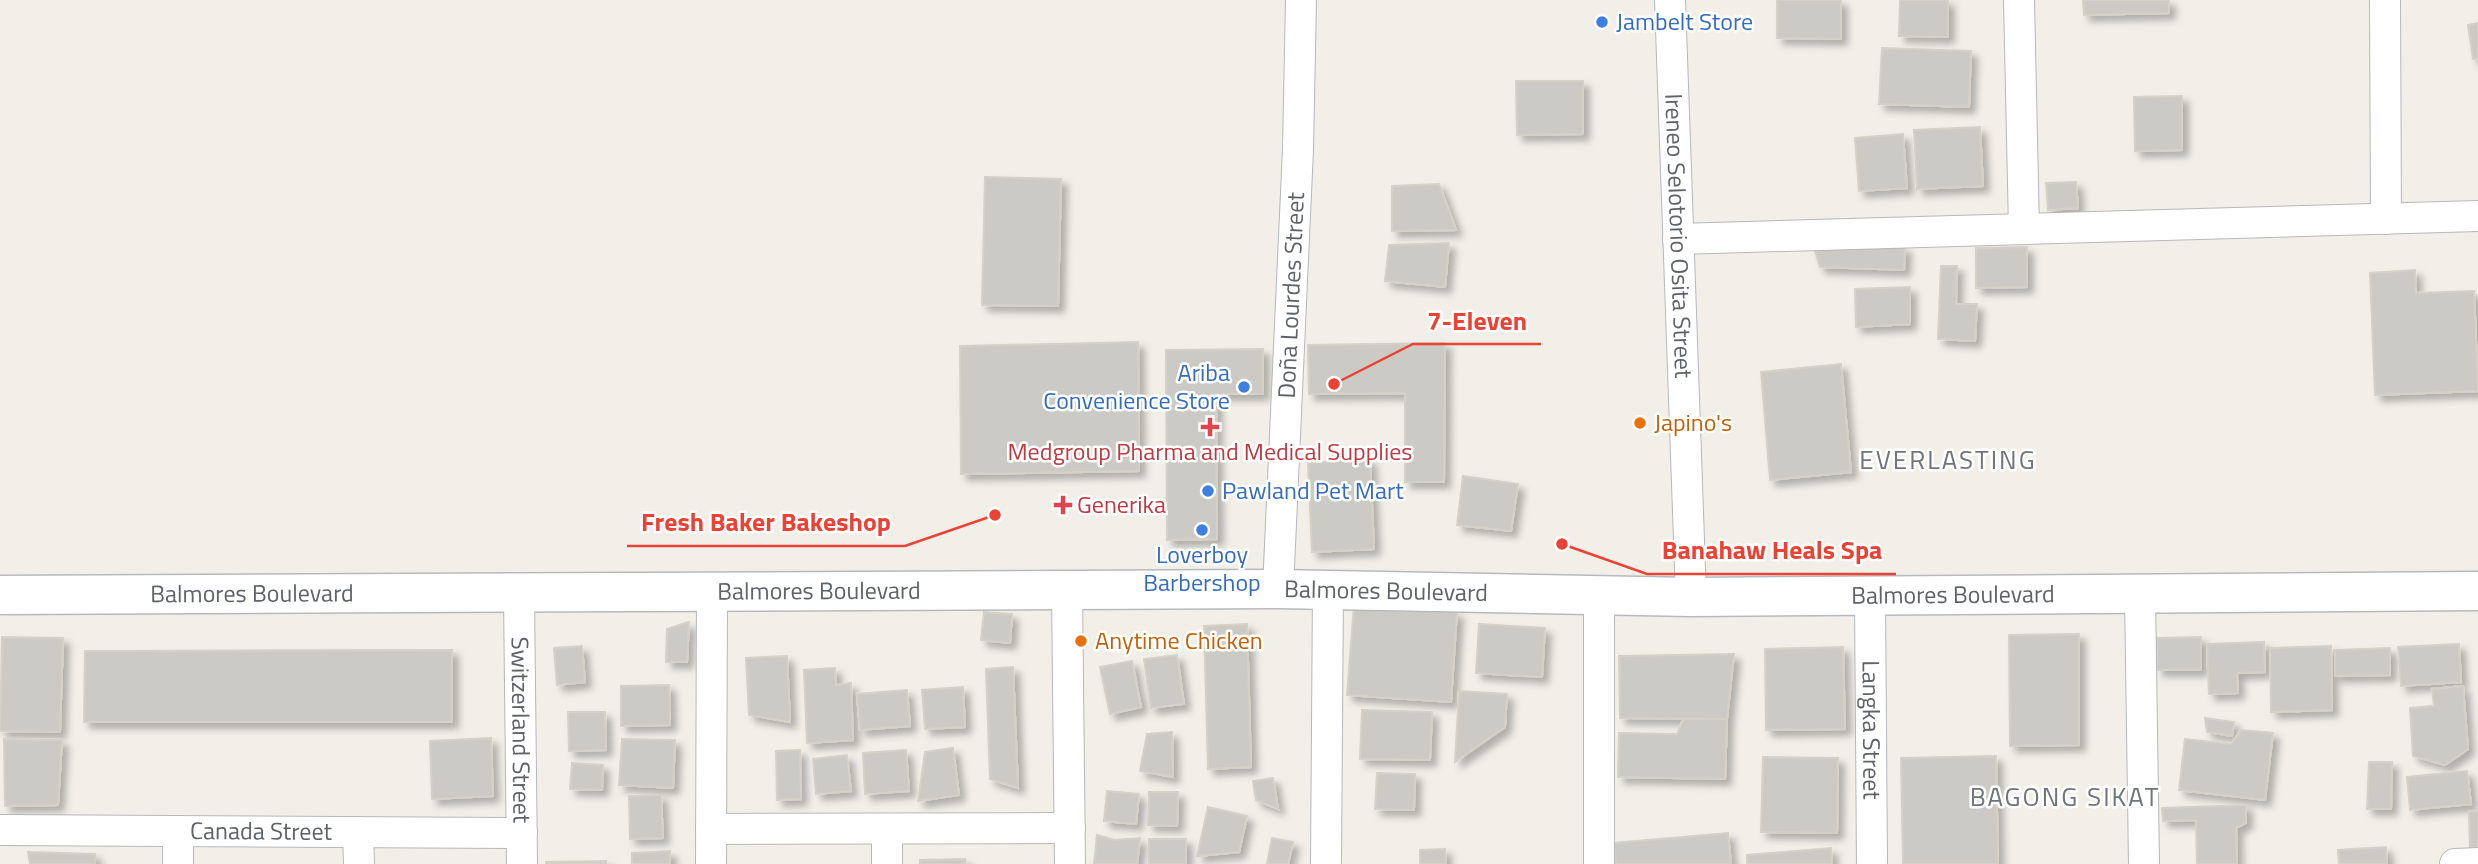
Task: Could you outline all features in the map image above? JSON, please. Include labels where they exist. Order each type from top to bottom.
[{"type":"main road","name":"Balmores Boulevard","points":[[0,595],[519,595],[1278,589],[1599,598],[2478,591]]},
{"type":"street","name":"Doña Lourdes Street","points":[[1278,589],[1298,149],[1301,0]]},
{"type":"street","name":"Ireneo Selotorio Osita Street","points":[[1670,0],[1691,597]]},
{"type":"street","points":[[2019,0],[2024,229]]},
{"type":"street","points":[[2385,0],[2386,219]]},
{"type":"street","points":[[1678,239],[2478,216]]},
{"type":"street","points":[[1067,590],[1070,864]]},
{"type":"street","points":[[1326,864],[1328,590]]},
{"type":"street","points":[[711,864],[712,593]]},
{"type":"street","points":[[2140,594],[2144,864]]},
{"type":"street","name":"Switzerland Street","points":[[519,595],[522,864]]},
{"type":"street","name":"Langka Street","points":[[1870,597],[1872,864]]},
{"type":"street","points":[[1599,598],[1599,864]]},
{"type":"street","points":[[712,829],[1070,828]]},
{"type":"street","points":[[887,829],[887,864]]},
{"type":"street","name":"Canada Street","points":[[0,830],[522,833]]},
{"type":"street","points":[[178,831],[178,864]]},
{"type":"street","points":[[358,832],[359,864]]},
{"type":"street","points":[[2455,864],[2478,863]]},
{"type":"building","points":[[1777,0],[1841,0],[1841,39],[1777,38]]},
{"type":"building","points":[[1900,0],[1948,0],[1948,37],[1899,36]]},
{"type":"building","points":[[2083,0],[2169,0],[2169,13],[2084,15]]},
{"type":"building","points":[[2478,23],[2478,58],[2473,59],[2468,25]]},
{"type":"building","points":[[1882,48],[1971,51],[1969,107],[1879,104]]},
{"type":"building","points":[[1516,81],[1583,81],[1583,134],[1517,135]]},
{"type":"building","points":[[2182,96],[2182,150],[2135,151],[2134,97]]},
{"type":"building","points":[[1980,127],[1983,186],[1917,189],[1914,130]]},
{"type":"building","points":[[1903,134],[1907,188],[1859,191],[1855,138]]},
{"type":"building","points":[[985,177],[1061,179],[1058,306],[982,305]]},
{"type":"building","points":[[2076,182],[2078,208],[2048,210],[2046,183]]},
{"type":"building","points":[[1439,184],[1456,230],[1392,231],[1392,186]]},
{"type":"building","points":[[1449,243],[1445,287],[1385,281],[1389,245]]},
{"type":"building","points":[[1813,245],[1905,247],[1904,270],[1820,267]]},
{"type":"building","points":[[2027,247],[2027,287],[1976,288],[1976,248]]},
{"type":"building","points":[[1941,266],[1957,266],[1956,304],[1977,304],[1975,341],[1938,339]]},
{"type":"building","points":[[2415,270],[2416,293],[2474,291],[2478,391],[2375,395],[2370,273]]},
{"type":"building","points":[[1910,287],[1910,324],[1856,327],[1855,289]]},
{"type":"building","points":[[1138,342],[1139,471],[961,474],[960,346]]},
{"type":"building","points":[[1445,343],[1444,482],[1405,482],[1405,393],[1309,394],[1308,345]]},
{"type":"building","points":[[1263,349],[1263,394],[1216,394],[1217,539],[1167,540],[1166,350]]},
{"type":"building","points":[[1841,364],[1851,472],[1770,480],[1761,372]]},
{"type":"building","points":[[1370,459],[1374,549],[1312,552],[1308,463]]},
{"type":"building","points":[[1463,476],[1518,484],[1511,531],[1457,525]]},
{"type":"building","points":[[1354,605],[1457,612],[1451,702],[1347,695]]},
{"type":"building","points":[[984,612],[1012,614],[1010,643],[981,640]]},
{"type":"building","points":[[689,622],[687,662],[666,662],[667,629]]},
{"type":"building","points":[[1247,624],[1251,767],[1208,769],[1204,626]]},
{"type":"building","points":[[1479,624],[1545,628],[1542,677],[1476,673]]},
{"type":"building","points":[[2079,634],[2079,745],[2010,746],[2009,635]]},
{"type":"building","points":[[2,637],[63,638],[60,732],[0,731]]},
{"type":"building","points":[[2201,637],[2201,670],[2157,670],[2157,638]]},
{"type":"building","points":[[2264,642],[2265,672],[2237,673],[2238,693],[2209,694],[2207,644]]},
{"type":"building","points":[[2459,644],[2461,682],[2401,686],[2398,647]]},
{"type":"building","points":[[582,646],[585,682],[557,685],[554,648]]},
{"type":"building","points":[[2331,646],[2332,710],[2271,712],[2270,648]]},
{"type":"building","points":[[1843,647],[1845,729],[1766,730],[1765,649]]},
{"type":"building","points":[[2390,648],[2390,675],[2335,676],[2335,650]]},
{"type":"building","points":[[452,650],[452,722],[84,722],[85,651]]},
{"type":"building","points":[[1734,654],[1727,719],[1620,718],[1619,656]]},
{"type":"building","points":[[1177,655],[1184,704],[1151,708],[1144,659]]},
{"type":"building","points":[[787,656],[790,722],[749,715],[746,658]]},
{"type":"building","points":[[1132,661],[1141,707],[1110,714],[1100,667]]},
{"type":"building","points":[[1013,667],[1018,788],[990,779],[986,669]]},
{"type":"building","points":[[835,668],[836,685],[851,683],[853,740],[807,743],[804,670]]},
{"type":"building","points":[[669,685],[670,725],[621,726],[621,686]]},
{"type":"building","points":[[2463,686],[2468,749],[2445,765],[2413,756],[2410,708],[2434,706],[2432,689]]},
{"type":"building","points":[[963,687],[965,727],[925,729],[922,690]]},
{"type":"building","points":[[907,690],[910,726],[860,730],[857,694]]},
{"type":"building","points":[[1459,691],[1507,694],[1505,727],[1455,762]]},
{"type":"building","points":[[1362,710],[1432,712],[1430,760],[1360,759]]},
{"type":"building","points":[[568,712],[605,712],[606,750],[569,751]]},
{"type":"building","points":[[2205,718],[2234,722],[2232,736],[2207,732]]},
{"type":"building","points":[[1683,719],[1727,719],[1725,779],[1618,777],[1619,733],[1677,734]]},
{"type":"building","points":[[2241,730],[2273,733],[2265,800],[2179,790],[2185,739],[2231,744]]},
{"type":"building","points":[[1172,732],[1173,777],[1140,771],[1147,734]]},
{"type":"building","points":[[491,738],[493,796],[432,799],[430,741]]},
{"type":"building","points":[[4,739],[62,740],[58,805],[5,806]]},
{"type":"building","points":[[622,739],[675,740],[673,788],[619,785]]},
{"type":"building","points":[[953,748],[959,795],[918,801],[925,752]]},
{"type":"building","points":[[800,750],[801,799],[777,800],[776,751]]},
{"type":"building","points":[[906,750],[909,791],[865,794],[863,753]]},
{"type":"building","points":[[847,755],[851,791],[816,794],[813,759]]},
{"type":"building","points":[[1996,756],[1998,864],[1903,864],[1901,758]]},
{"type":"building","points":[[1763,757],[1838,758],[1837,833],[1761,832]]},
{"type":"building","points":[[2369,762],[2392,762],[2391,809],[2367,809]]},
{"type":"building","points":[[572,763],[603,765],[602,790],[570,789]]},
{"type":"building","points":[[2467,771],[2471,804],[2410,810],[2407,777]]},
{"type":"building","points":[[1377,773],[1415,774],[1414,810],[1375,809]]},
{"type":"building","points":[[1273,778],[1278,809],[1256,800],[1253,781]]},
{"type":"building","points":[[1107,791],[1139,794],[1136,824],[1104,821]]},
{"type":"building","points":[[1149,792],[1178,792],[1177,826],[1148,825]]},
{"type":"building","points":[[661,795],[663,838],[630,839],[629,796]]},
{"type":"building","points":[[2246,805],[2246,823],[2236,828],[2237,864],[2197,864],[2196,820],[2163,821],[2162,808]]},
{"type":"building","points":[[1208,807],[1247,816],[1239,852],[1197,856]]},
{"type":"building","points":[[2478,811],[2478,851],[2470,851],[2469,812]]},
{"type":"building","points":[[1728,833],[1731,864],[1616,864],[1614,843]]},
{"type":"building","points":[[1097,835],[1114,840],[1140,838],[1137,864],[1094,864]]},
{"type":"building","points":[[1272,838],[1293,842],[1288,864],[1267,864]]},
{"type":"building","points":[[1149,839],[1186,839],[1186,864],[1149,864]]},
{"type":"building","points":[[2386,847],[2387,864],[2339,864],[2338,850]]},
{"type":"building","points":[[1831,848],[1832,864],[1747,864],[1747,855]]},
{"type":"building","points":[[1445,849],[1446,864],[1420,864],[1420,850]]},
{"type":"building","points":[[670,851],[670,864],[632,864],[632,853]]},
{"type":"building","points":[[28,852],[95,854],[95,864],[30,864]]},
{"type":"building","points":[[965,859],[965,864],[920,864],[920,860]]},
{"type":"building","points":[[606,861],[606,864],[546,864],[546,862]]},
{"type":"place","name":"Jambelt Store","points":[[1602,22]]},
{"type":"place","name":"7-Eleven","points":[[1334,384]]},
{"type":"place","name":"Ariba Convenience Store","points":[[1244,387]]},
{"type":"place","name":"Japino's","points":[[1640,423]]},
{"type":"place","name":"Medgroup Pharma and Medical Supplies","points":[[1210,427]]},
{"type":"place","name":"Pawland Pet Mart","points":[[1208,491]]},
{"type":"place","name":"Generika","points":[[1063,505]]},
{"type":"place","name":"Fresh Baker Bakeshop","points":[[995,515]]},
{"type":"place","name":"Loverboy Barbershop","points":[[1202,530]]},
{"type":"place","name":"Banahaw Heals Spa","points":[[1562,544]]},
{"type":"place","name":"Anytime Chicken","points":[[1081,641]]},
{"type":"district","name":"EVERLASTING","points":[[1948,460]]},
{"type":"district","name":"BAGONG SIKAT","points":[[2065,797]]}]
